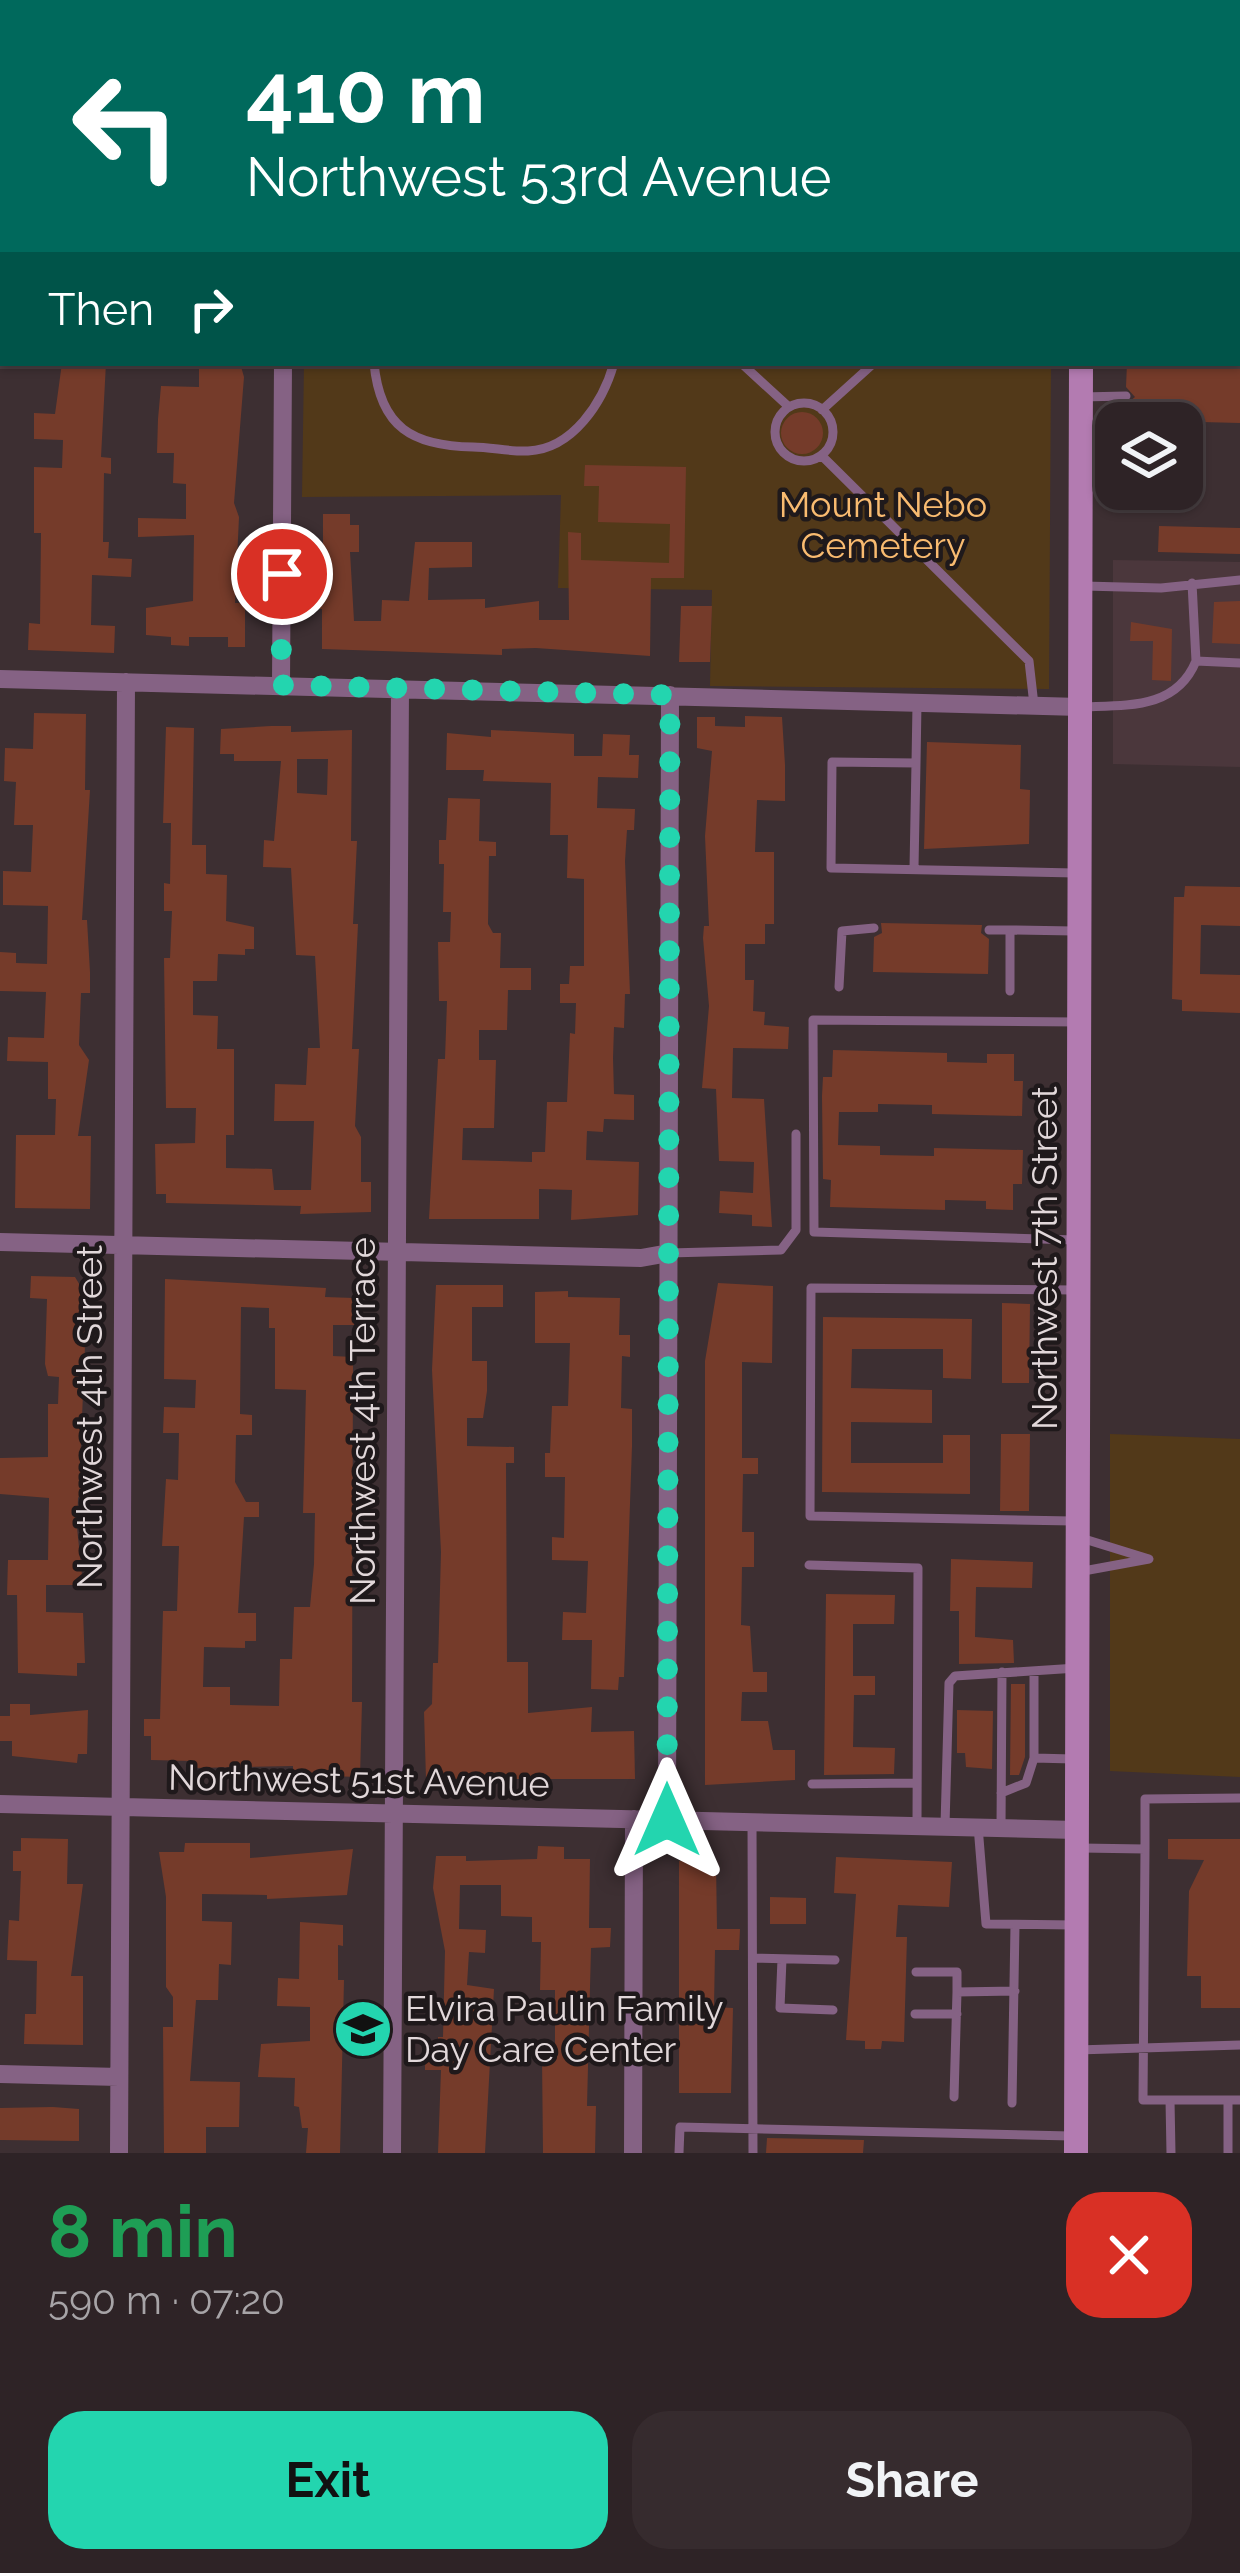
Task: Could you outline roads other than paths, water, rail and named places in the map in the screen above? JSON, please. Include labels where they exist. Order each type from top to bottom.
[{"type":"main road","name":"Northwest 7th Street","points":[[1076,2145],[1081,366]]},
{"type":"street","points":[[281,685],[283,366]]},
{"type":"street","points":[[0,679],[1080,706]]},
{"type":"street","name":"Northwest 4th Street","points":[[119,2153],[126,682]]},
{"type":"street","name":"Northwest 4th Terrace","points":[[392,2153],[400,688]]},
{"type":"street","points":[[667,1820],[670,695]]},
{"type":"street","points":[[0,1242],[641,1258],[669,1253]]},
{"type":"street","name":"Northwest 51st Avenue","points":[[0,1804],[916,1823],[1076,1839]]},
{"type":"street","points":[[633,2153],[634,1820]]},
{"type":"street","points":[[0,2074],[119,2078]]},
{"type":"lane","points":[[375,366],[389,413],[421,443],[527,452],[549,447],[577,429],[605,388],[613,366]]},
{"type":"lane","points":[[744,366],[789,407]]},
{"type":"lane","points":[[822,410],[871,366]]},
{"type":"lane","points":[[1081,397],[1126,396]]},
{"type":"lane","points":[[806,403],[822,410],[833,433],[822,456],[794,460],[779,449],[774,430],[789,407],[806,403]]},
{"type":"lane","points":[[822,456],[1029,662],[1034,708]]},
{"type":"lane","points":[[1081,586],[1161,588],[1240,580]]},
{"type":"lane","points":[[1080,706],[1151,704],[1189,680],[1196,662],[1192,583]]},
{"type":"lane","points":[[1196,662],[1240,663]]},
{"type":"lane","points":[[914,868],[917,704]]},
{"type":"lane","points":[[916,764],[832,762],[831,868],[1080,873]]},
{"type":"lane","points":[[839,987],[839,935],[846,928],[874,928]]},
{"type":"lane","points":[[989,930],[1080,931]]},
{"type":"lane","points":[[1010,930],[1010,991]]},
{"type":"lane","points":[[1080,1240],[814,1232],[813,1019],[1082,1022]]},
{"type":"lane","points":[[669,1253],[781,1250],[791,1243],[796,1134]]},
{"type":"lane","points":[[1078,1572],[1150,1559],[1078,1529],[810,1516],[811,1288],[1080,1290]]},
{"type":"lane","points":[[809,1565],[918,1568],[916,1823]]},
{"type":"lane","points":[[945,1825],[949,1683],[955,1676],[1077,1668]]},
{"type":"lane","points":[[1001,1792],[1026,1783],[1034,1759],[1034,1671]]},
{"type":"lane","points":[[1000,1828],[1002,1672]]},
{"type":"lane","points":[[1034,1759],[1077,1759]]},
{"type":"lane","points":[[812,1784],[917,1783]]},
{"type":"lane","points":[[1228,2153],[1234,2100],[1143,2100],[1145,1799],[1240,1798]]},
{"type":"lane","points":[[752,1821],[753,2153]]},
{"type":"lane","points":[[978,1826],[986,1924],[1076,1925]]},
{"type":"lane","points":[[1076,1839],[1145,1850]]},
{"type":"lane","points":[[1012,2103],[1016,1924]]},
{"type":"lane","points":[[753,1958],[836,1960]]},
{"type":"lane","points":[[782,1959],[780,2008],[833,2010]]},
{"type":"lane","points":[[916,1972],[957,1972],[954,2097]]},
{"type":"lane","points":[[957,1992],[1015,1991]]},
{"type":"lane","points":[[914,2014],[957,2014]]},
{"type":"lane","points":[[1077,2050],[1240,2045]]},
{"type":"lane","points":[[1170,2100],[1171,2153]]},
{"type":"lane","points":[[680,2153],[680,2127],[1076,2145]]},
{"type":"place","name":"Elvira Paulin Family Day Care Center","points":[[363,2029]]},
{"type":"park label","name":"Mount Nebo Cemetery","points":[[883,524]]}]
